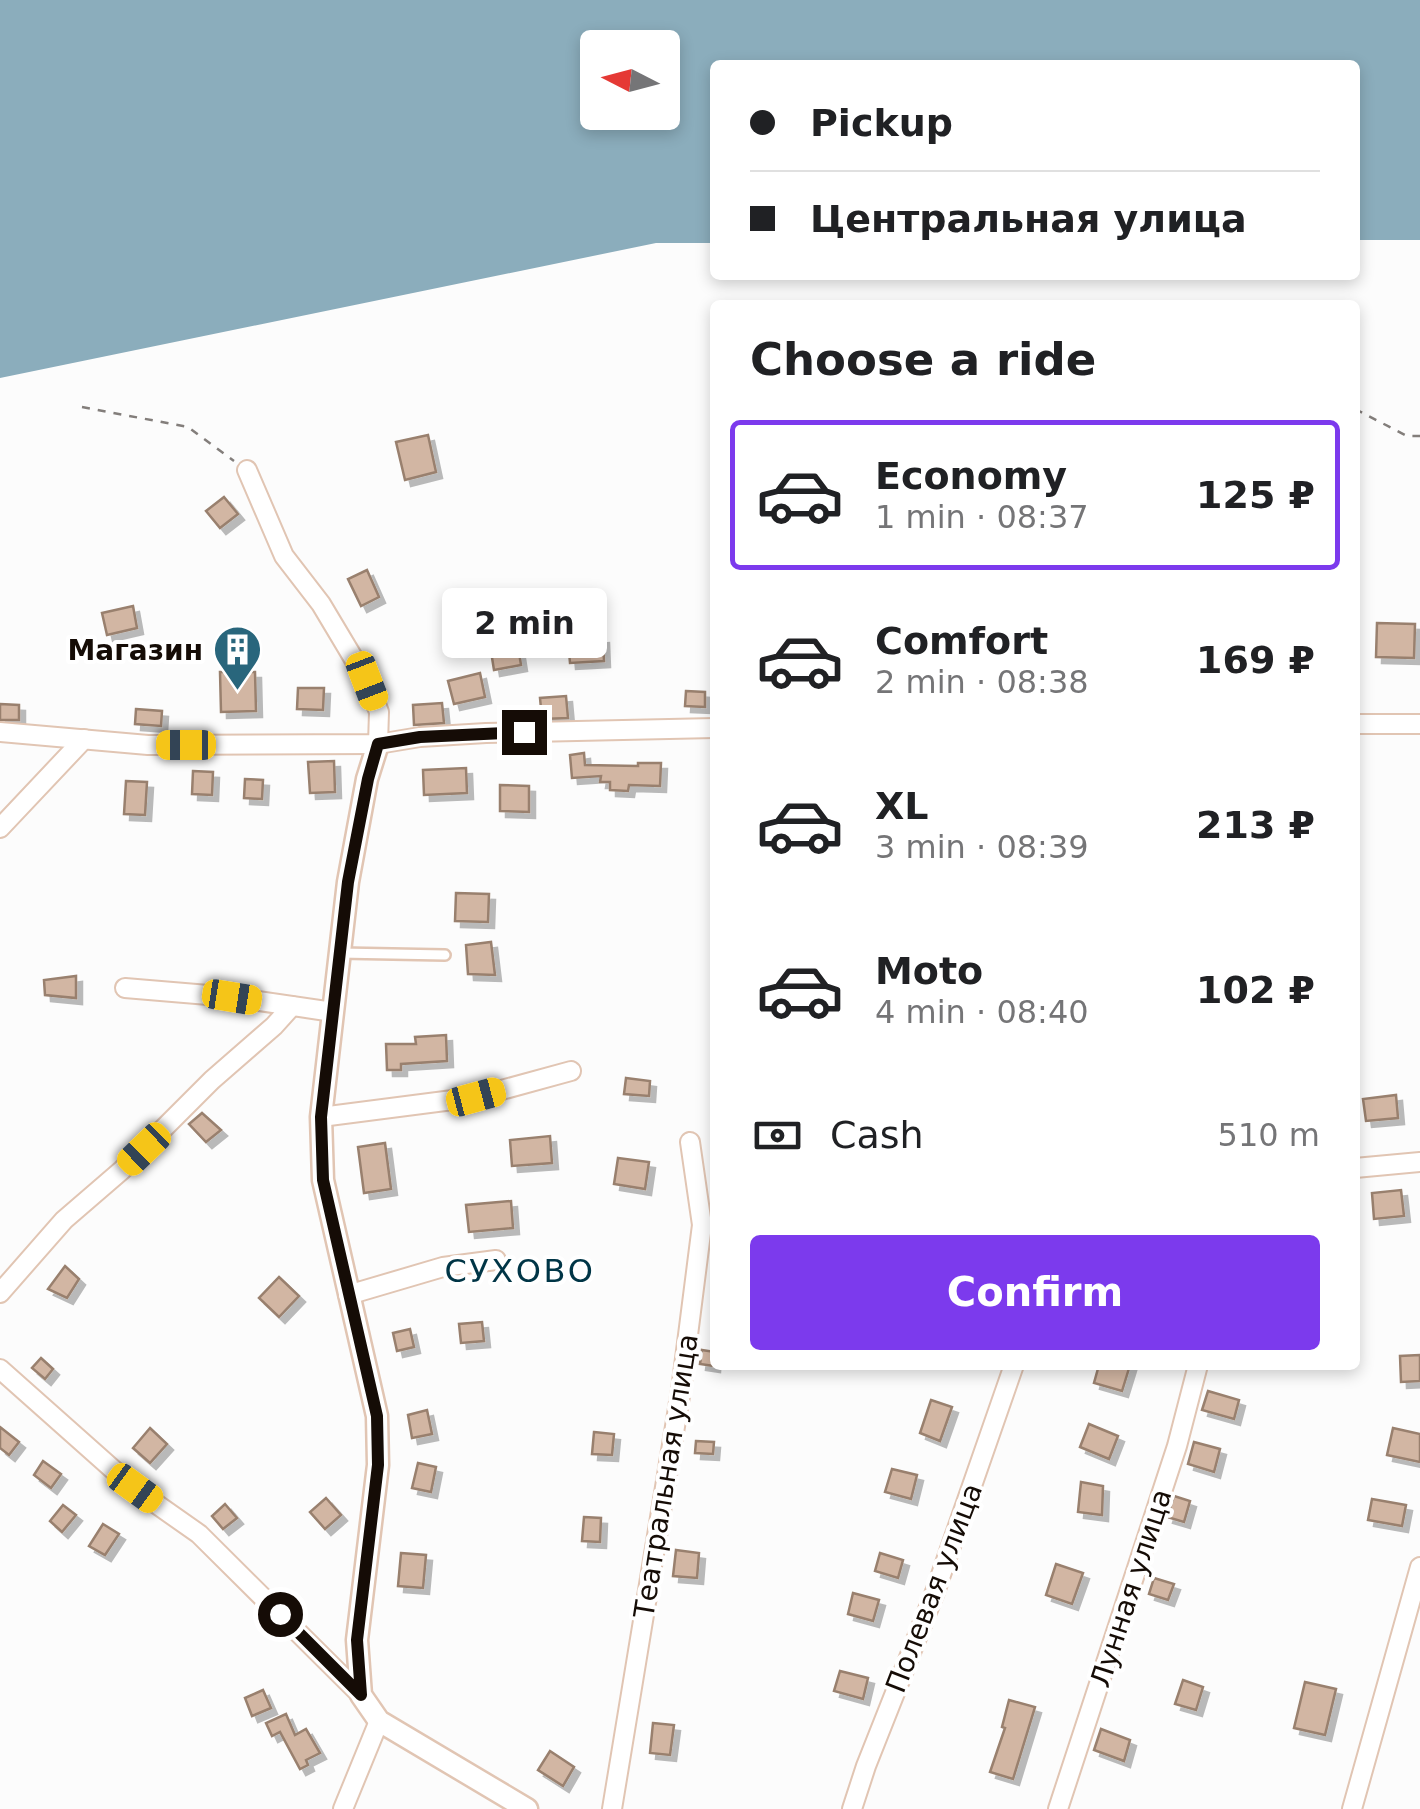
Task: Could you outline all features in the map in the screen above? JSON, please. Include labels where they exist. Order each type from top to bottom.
[{"type":"street","points":[[247,470],[284,556],[321,604],[367,681],[378,712],[378,744],[348,882],[321,1117],[323,1180],[377,1416],[378,1465],[357,1640],[361,1695]]},
{"type":"street","points":[[1360,724],[1420,724]]},
{"type":"street","points":[[0,732],[148,745],[378,744],[486,733],[710,728]]},
{"type":"street","points":[[0,828],[84,739]]},
{"type":"street","points":[[126,988],[232,997],[333,1012]]},
{"type":"street","points":[[0,1293],[64,1220],[133,1160],[292,1006]]},
{"type":"street","points":[[321,1117],[476,1097],[571,1071]]},
{"type":"street","name":"Театральная улица","points":[[612,1809],[681,1390],[702,1225],[690,1142]]},
{"type":"street","points":[[1360,1168],[1420,1162]]},
{"type":"street","points":[[348,1295],[443,1266],[496,1260]]},
{"type":"street","points":[[0,1369],[135,1488],[200,1534],[361,1695],[380,1721],[527,1809]]},
{"type":"street","name":"Полевая улица","points":[[852,1809],[935,1592],[1012,1370]]},
{"type":"street","name":"Лунная улица","points":[[1058,1809],[1178,1446],[1197,1370]]},
{"type":"street","points":[[1352,1809],[1420,1568]]},
{"type":"street","points":[[344,1809],[380,1721]]},
{"type":"lane","points":[[340,954],[445,956]]},
{"type":"path","points":[[82,407],[188,428],[247,470]]},
{"type":"path","points":[[1360,412],[1407,436],[1420,436]]},
{"type":"water","points":[[0,0],[1420,0],[1420,240],[1360,240],[1360,60],[710,60],[710,243],[656,243],[0,378]]},
{"type":"building","points":[[428,435],[436,472],[405,480],[396,442]]},
{"type":"building","points":[[224,497],[238,514],[220,528],[206,511]]},
{"type":"building","points":[[367,570],[379,597],[361,606],[348,579]]},
{"type":"building","points":[[133,606],[137,628],[107,635],[102,613]]},
{"type":"building","points":[[1377,623],[1415,624],[1414,658],[1376,657]]},
{"type":"building","points":[[516,634],[521,665],[494,670],[489,639]]},
{"type":"building","points":[[603,637],[604,661],[570,663],[568,640]]},
{"type":"building","name":"Магазин","points":[[220,672],[255,672],[256,711],[221,712]]},
{"type":"building","points":[[480,673],[485,697],[454,704],[448,681]]},
{"type":"building","points":[[298,688],[324,688],[323,710],[297,709]]},
{"type":"building","points":[[686,691],[705,692],[705,707],[685,706]]},
{"type":"building","points":[[566,696],[568,718],[542,719],[540,698]]},
{"type":"building","points":[[442,703],[444,723],[414,725],[413,705]]},
{"type":"building","points":[[0,704],[19,705],[19,720],[0,720]]},
{"type":"building","points":[[136,709],[162,711],[161,726],[135,724]]},
{"type":"building","points":[[584,753],[585,765],[661,763],[660,786],[629,785],[628,791],[610,790],[610,782],[600,782],[601,776],[572,778],[570,755]]},
{"type":"building","points":[[334,761],[335,792],[310,793],[308,762]]},
{"type":"building","points":[[466,768],[467,793],[424,795],[423,770]]},
{"type":"building","points":[[193,771],[213,772],[212,795],[192,794]]},
{"type":"building","points":[[245,779],[263,780],[262,799],[244,798]]},
{"type":"building","points":[[126,781],[147,782],[145,815],[124,814]]},
{"type":"building","points":[[500,785],[529,786],[529,812],[500,811]]},
{"type":"building","points":[[456,893],[489,894],[488,922],[455,921]]},
{"type":"building","points":[[491,942],[495,975],[468,974],[466,945]]},
{"type":"building","points":[[76,976],[76,998],[45,995],[44,980]]},
{"type":"building","points":[[446,1035],[447,1061],[401,1064],[401,1070],[387,1070],[386,1044],[416,1044],[415,1037]]},
{"type":"building","points":[[626,1078],[650,1081],[649,1096],[624,1094]]},
{"type":"building","points":[[1396,1095],[1398,1118],[1366,1121],[1363,1099]]},
{"type":"building","points":[[202,1113],[221,1130],[206,1142],[189,1124]]},
{"type":"building","points":[[550,1136],[552,1163],[512,1166],[510,1140]]},
{"type":"building","points":[[385,1143],[391,1189],[364,1193],[358,1147]]},
{"type":"building","points":[[618,1158],[649,1162],[645,1189],[614,1184]]},
{"type":"building","points":[[1401,1190],[1404,1216],[1374,1219],[1372,1193]]},
{"type":"building","points":[[511,1201],[513,1228],[469,1232],[466,1205]]},
{"type":"building","points":[[65,1266],[79,1279],[67,1298],[48,1289]]},
{"type":"building","points":[[279,1277],[299,1296],[279,1317],[259,1298]]},
{"type":"building","points":[[482,1322],[484,1341],[461,1343],[459,1324]]},
{"type":"building","points":[[410,1329],[414,1347],[397,1351],[393,1333]]},
{"type":"building","points":[[702,1350],[710,1351],[710,1365],[700,1364]]},
{"type":"building","points":[[1420,1355],[1420,1381],[1401,1382],[1400,1356]]},
{"type":"building","points":[[41,1358],[53,1369],[45,1379],[32,1368]]},
{"type":"building","points":[[1098,1370],[1128,1370],[1122,1391],[1094,1383]]},
{"type":"building","points":[[1208,1391],[1239,1400],[1234,1419],[1202,1410]]},
{"type":"building","points":[[931,1400],[952,1407],[940,1441],[920,1433]]},
{"type":"building","points":[[427,1410],[432,1434],[412,1438],[408,1415]]},
{"type":"building","points":[[1089,1424],[1118,1436],[1109,1459],[1080,1447]]},
{"type":"building","points":[[0,1427],[19,1442],[9,1455],[0,1448]]},
{"type":"building","points":[[150,1428],[167,1444],[150,1463],[133,1448]]},
{"type":"building","points":[[1393,1428],[1420,1434],[1420,1462],[1387,1455]]},
{"type":"building","points":[[594,1432],[614,1434],[612,1455],[592,1454]]},
{"type":"building","points":[[696,1441],[714,1442],[713,1454],[695,1453]]},
{"type":"building","points":[[1194,1442],[1220,1449],[1214,1472],[1188,1464]]},
{"type":"building","points":[[43,1461],[61,1474],[51,1488],[34,1475]]},
{"type":"building","points":[[418,1463],[436,1467],[431,1492],[412,1488]]},
{"type":"building","points":[[892,1469],[917,1475],[911,1499],[885,1492]]},
{"type":"building","points":[[1081,1482],[1103,1486],[1102,1515],[1078,1512]]},
{"type":"building","points":[[1174,1496],[1190,1501],[1184,1522],[1167,1517]]},
{"type":"building","points":[[326,1498],[341,1515],[325,1529],[310,1512]]},
{"type":"building","points":[[1372,1499],[1406,1505],[1402,1526],[1368,1520]]},
{"type":"building","points":[[225,1504],[237,1518],[223,1529],[212,1516]]},
{"type":"building","points":[[63,1505],[76,1515],[62,1532],[50,1521]]},
{"type":"building","points":[[584,1517],[601,1518],[600,1542],[582,1541]]},
{"type":"building","points":[[103,1524],[119,1534],[105,1555],[89,1546]]},
{"type":"building","points":[[676,1550],[699,1553],[697,1578],[673,1576]]},
{"type":"building","points":[[401,1553],[426,1555],[423,1588],[398,1586]]},
{"type":"building","points":[[880,1553],[903,1560],[898,1578],[875,1571]]},
{"type":"building","points":[[1056,1564],[1083,1573],[1072,1604],[1046,1595]]},
{"type":"building","points":[[1154,1578],[1174,1584],[1168,1600],[1149,1594]]},
{"type":"building","points":[[853,1593],[879,1600],[873,1621],[848,1614]]},
{"type":"building","points":[[840,1671],[868,1678],[863,1699],[834,1691]]},
{"type":"building","points":[[1183,1680],[1203,1687],[1196,1710],[1175,1704]]},
{"type":"building","points":[[1305,1682],[1336,1689],[1325,1735],[1294,1728]]},
{"type":"building","points":[[263,1690],[271,1708],[252,1716],[245,1698]]},
{"type":"building","points":[[1009,1700],[1035,1707],[1013,1779],[990,1772],[1005,1728],[1002,1727]]},
{"type":"building","points":[[286,1714],[295,1735],[306,1729],[320,1753],[306,1760],[308,1765],[300,1769],[280,1732],[272,1736],[266,1723]]},
{"type":"building","points":[[653,1723],[674,1725],[670,1755],[650,1753]]},
{"type":"building","points":[[1101,1729],[1130,1740],[1124,1761],[1094,1750]]},
{"type":"building","points":[[550,1751],[574,1767],[563,1786],[538,1770]]},
{"type":"place","name":"Магазин","points":[[238,692]]},
{"type":"district","name":"СУХОВО","points":[[520,1271]]},
{"type":"route","points":[[280,1614],[361,1695],[357,1640],[378,1465],[377,1416],[323,1180],[321,1117],[348,882],[368,779],[378,744],[420,737],[524,732]]}]
